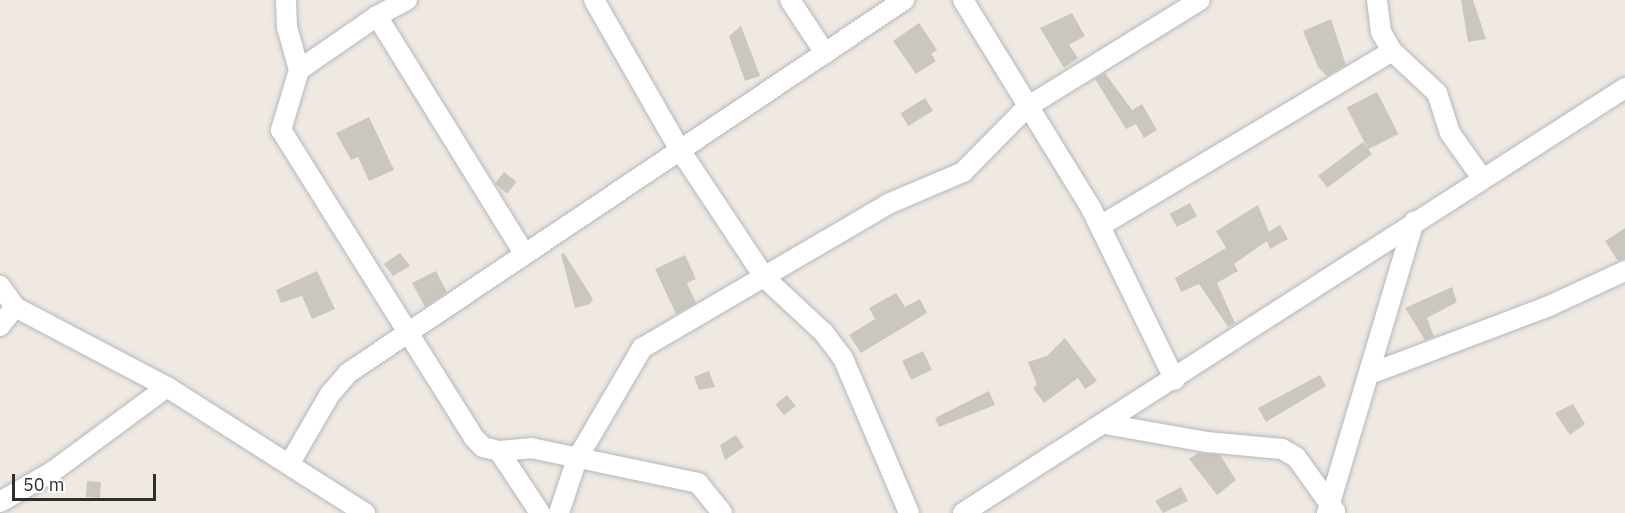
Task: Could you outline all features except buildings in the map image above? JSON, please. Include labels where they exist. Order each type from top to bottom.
[{"type":"street","points":[[286,0],[287,27],[299,70],[281,130],[404,332],[474,438],[483,447],[499,451],[531,448],[698,483],[722,513]]},
{"type":"street","points":[[299,70],[377,16],[406,0]]},
{"type":"street","points":[[594,0],[680,150],[763,274],[824,333],[843,358],[909,513]]},
{"type":"street","points":[[790,0],[825,53]]},
{"type":"street","points":[[290,463],[348,373],[404,332],[904,0]]},
{"type":"street","points":[[963,0],[1100,226],[1175,380]]},
{"type":"street","points":[[559,513],[577,459],[639,350],[763,274],[888,204],[963,172],[1027,107],[1200,0]]},
{"type":"street","points":[[1377,0],[1381,32],[1392,51],[1437,93],[1450,133],[1482,178]]},
{"type":"street","points":[[377,16],[524,253]]},
{"type":"street","points":[[1100,226],[1392,51]]},
{"type":"street","points":[[963,513],[1175,380],[1414,222],[1625,88]]},
{"type":"street","points":[[1331,509],[1414,222]]},
{"type":"street","points":[[1372,373],[1547,307],[1625,272]]},
{"type":"street","points":[[0,286],[15,307],[167,387],[290,463],[365,513]]},
{"type":"street","points":[[0,326],[15,307]]},
{"type":"street","points":[[0,502],[52,472],[167,387]]},
{"type":"street","points":[[1105,424],[1207,442],[1282,449],[1296,457],[1331,509]]},
{"type":"street","points":[[499,451],[540,513]]}]
